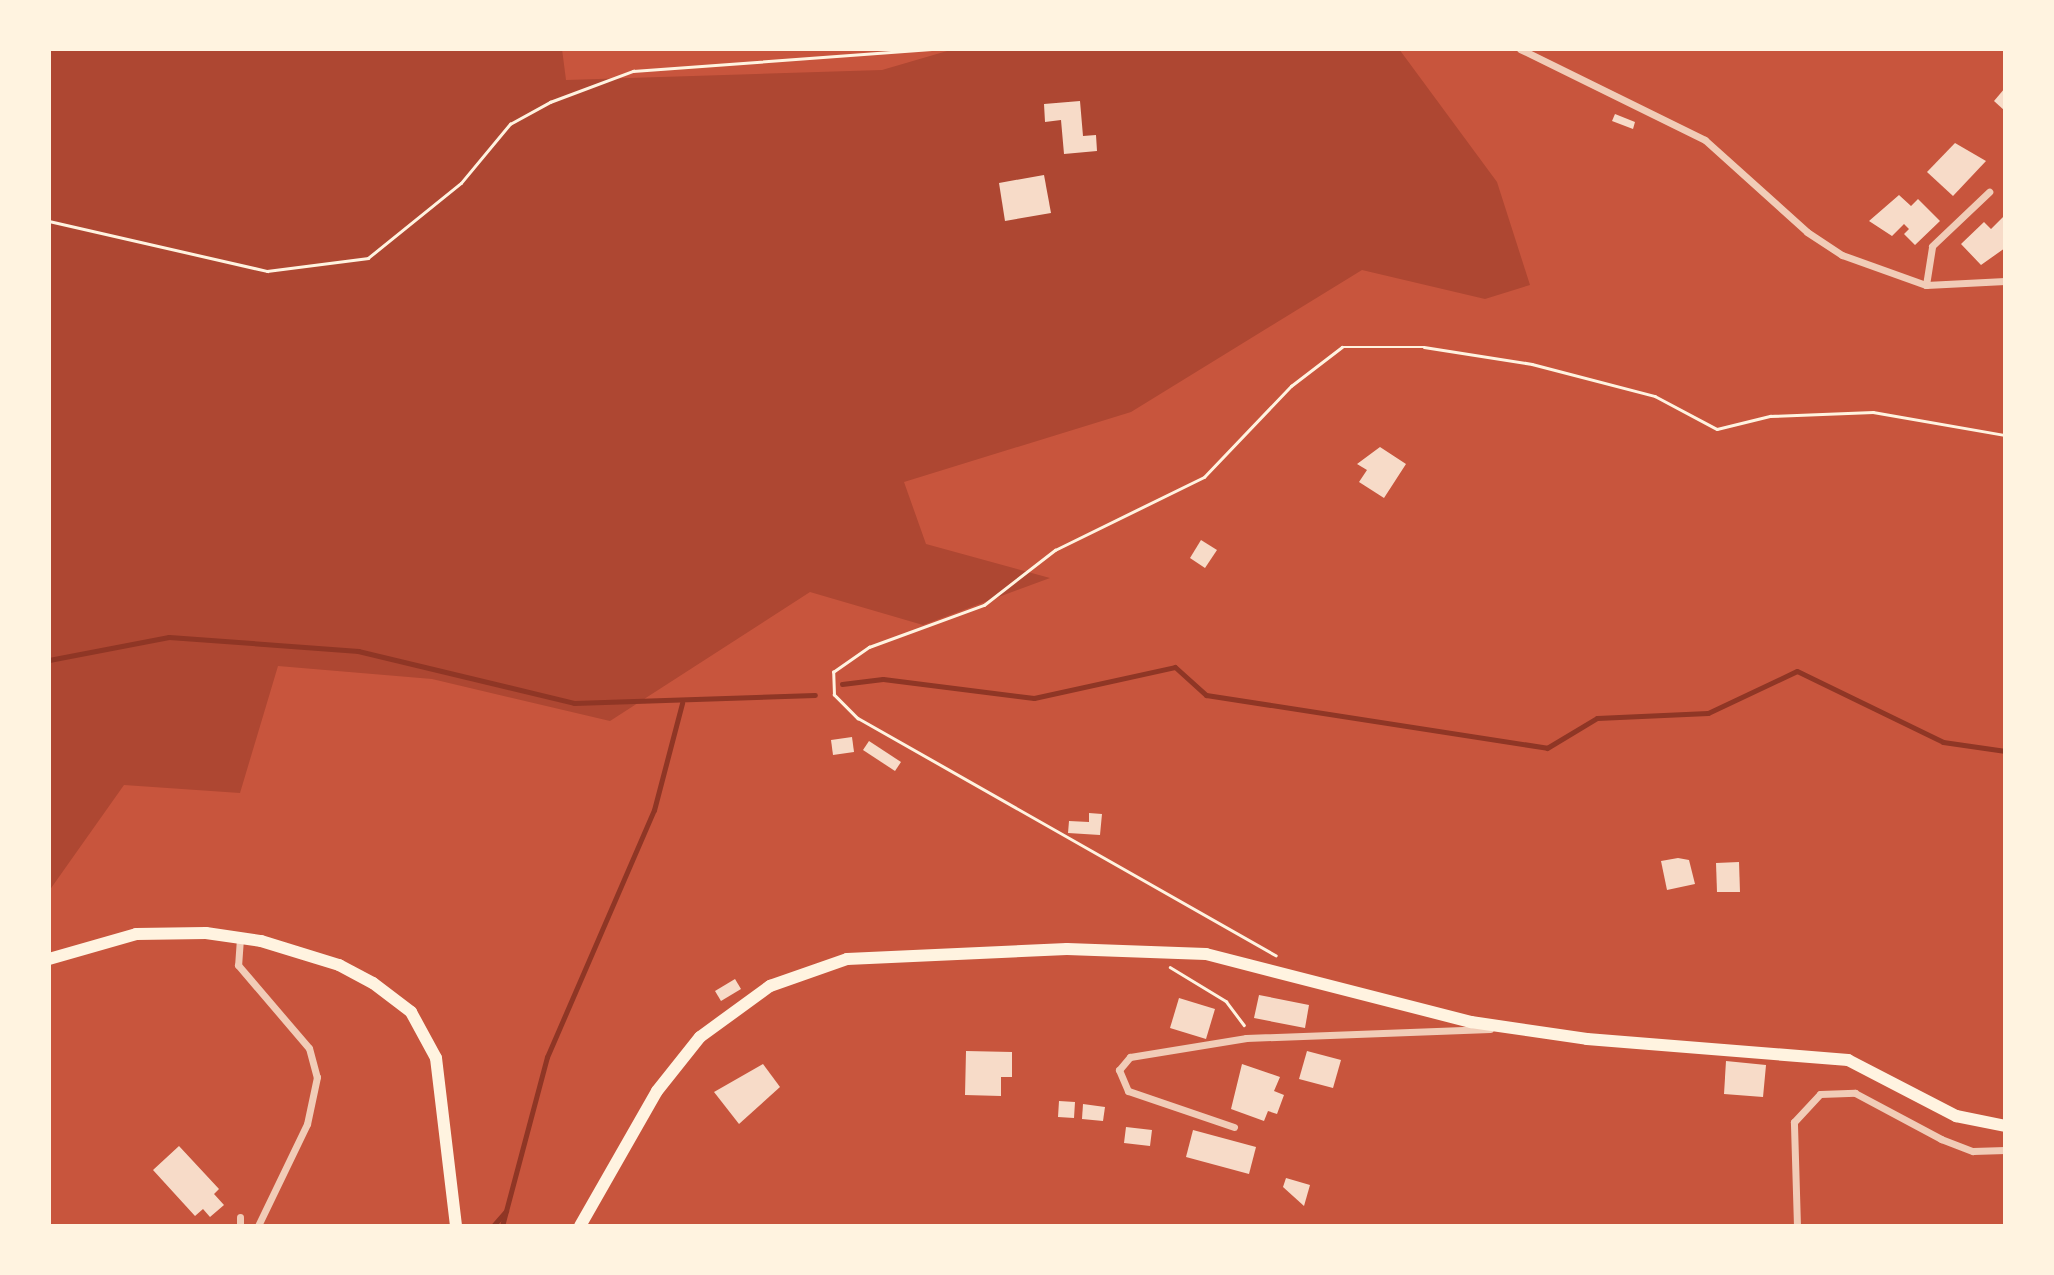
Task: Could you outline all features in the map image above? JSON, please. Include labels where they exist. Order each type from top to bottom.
[{"type":"main road","points":[[49,959],[136,934],[240,937],[340,965],[411,1012],[440,1078],[456,1226]]},
{"type":"main road","points":[[580,1226],[679,1059],[732,1011],[805,969],[846,959],[949,953],[1170,950],[1243,961],[1417,1012],[1508,1029],[1840,1059],[1872,1069],[1956,1116],[2005,1126]]},
{"type":"street","points":[[1520,49],[1705,140],[1823,244],[1926,285],[2005,281]]},
{"type":"street","points":[[1926,285],[1933,246],[1989,192]]},
{"type":"street","points":[[240,937],[238,965],[309,1048],[317,1077],[307,1124],[258,1226]]},
{"type":"street","points":[[1234,1127],[1128,1091],[1119,1070],[1130,1057],[1246,1038],[1508,1029]]},
{"type":"street","points":[[1797,1226],[1794,1122],[1820,1094],[1855,1093],[1941,1139],[1973,1151],[2005,1150]]},
{"type":"path","points":[[49,222],[267,271],[368,258],[461,183],[510,124],[550,102],[633,71],[930,49]]},
{"type":"path","points":[[1284,960],[858,719],[834,695],[833,671],[869,647],[984,605],[1055,550],[1204,477],[1291,386],[1342,347],[1424,348],[1532,364],[1655,396],[1717,429],[1770,416],[1872,412],[2005,435]]},
{"type":"path","points":[[1170,950],[1171,971],[1226,1001],[1243,1017],[1246,1038]]},
{"type":"shaded area","points":[[49,49],[562,49],[566,80],[882,70],[954,49],[1399,49],[1497,182],[1530,285],[1485,299],[1362,270],[1131,412],[904,482],[926,544],[1050,578],[923,625],[810,592],[610,721],[432,679],[278,666],[240,793],[124,785],[49,891]]},
{"type":"building","points":[[2005,88],[2005,111],[1994,101]]},
{"type":"building","points":[[1080,101],[1083,136],[1096,135],[1097,151],[1064,154],[1061,120],[1045,122],[1044,104]]},
{"type":"building","points":[[1615,114],[1635,122],[1633,129],[1612,121]]},
{"type":"building","points":[[1955,143],[1986,161],[1953,196],[1927,172]]},
{"type":"building","points":[[1044,175],[1051,213],[1005,221],[999,183]]},
{"type":"building","points":[[1899,195],[1911,206],[1918,199],[1940,221],[1915,245],[1904,234],[1909,229],[1904,224],[1892,236],[1869,221]]},
{"type":"building","points":[[2005,215],[2005,248],[1981,265],[1961,244],[1984,222],[1991,229]]},
{"type":"building","points":[[1380,447],[1406,464],[1384,498],[1359,482],[1367,470],[1357,464]]},
{"type":"building","points":[[1201,540],[1217,550],[1205,568],[1190,558]]},
{"type":"building","points":[[852,737],[854,752],[833,755],[831,740]]},
{"type":"building","points":[[869,741],[901,762],[895,771],[863,750]]},
{"type":"building","points":[[1089,813],[1102,814],[1100,835],[1068,833],[1069,821],[1089,822]]},
{"type":"building","points":[[1678,858],[1689,860],[1695,884],[1667,890],[1661,861]]},
{"type":"building","points":[[1739,862],[1740,892],[1717,892],[1716,863]]},
{"type":"building","points":[[735,979],[741,989],[721,1001],[715,991]]},
{"type":"building","points":[[1259,995],[1309,1005],[1305,1028],[1254,1018]]},
{"type":"building","points":[[1179,998],[1215,1009],[1206,1039],[1170,1028]]},
{"type":"building","points":[[966,1051],[1012,1052],[1012,1077],[1001,1077],[1001,1096],[965,1095]]},
{"type":"building","points":[[1307,1051],[1341,1060],[1333,1088],[1299,1079]]},
{"type":"building","points":[[1726,1061],[1766,1065],[1763,1097],[1724,1094]]},
{"type":"building","points":[[763,1064],[780,1087],[739,1124],[714,1092]]},
{"type":"building","points":[[1242,1064],[1280,1077],[1274,1091],[1284,1095],[1277,1114],[1268,1111],[1264,1121],[1231,1109]]},
{"type":"building","points":[[1059,1101],[1075,1102],[1074,1118],[1058,1117]]},
{"type":"building","points":[[1083,1104],[1105,1107],[1103,1121],[1082,1119]]},
{"type":"building","points":[[1126,1127],[1152,1130],[1150,1146],[1124,1143]]},
{"type":"building","points":[[1193,1130],[1256,1147],[1249,1174],[1186,1157]]},
{"type":"building","points":[[179,1146],[219,1189],[214,1194],[224,1205],[210,1217],[203,1209],[195,1216],[153,1170]]},
{"type":"building","points":[[1286,1178],[1310,1185],[1304,1206],[1283,1187]]},
{"type":"waterway","points":[[49,660],[169,637],[358,651],[574,703],[815,695]]},
{"type":"waterway","points":[[842,684],[883,679],[1034,698],[1175,667],[1206,695],[1547,748],[1597,718],[1708,713],[1797,671],[1943,742],[2005,751]]},
{"type":"waterway","points":[[502,1226],[547,1057],[654,810],[682,703]]},
{"type":"waterway","points":[[493,1226],[506,1211]]}]
